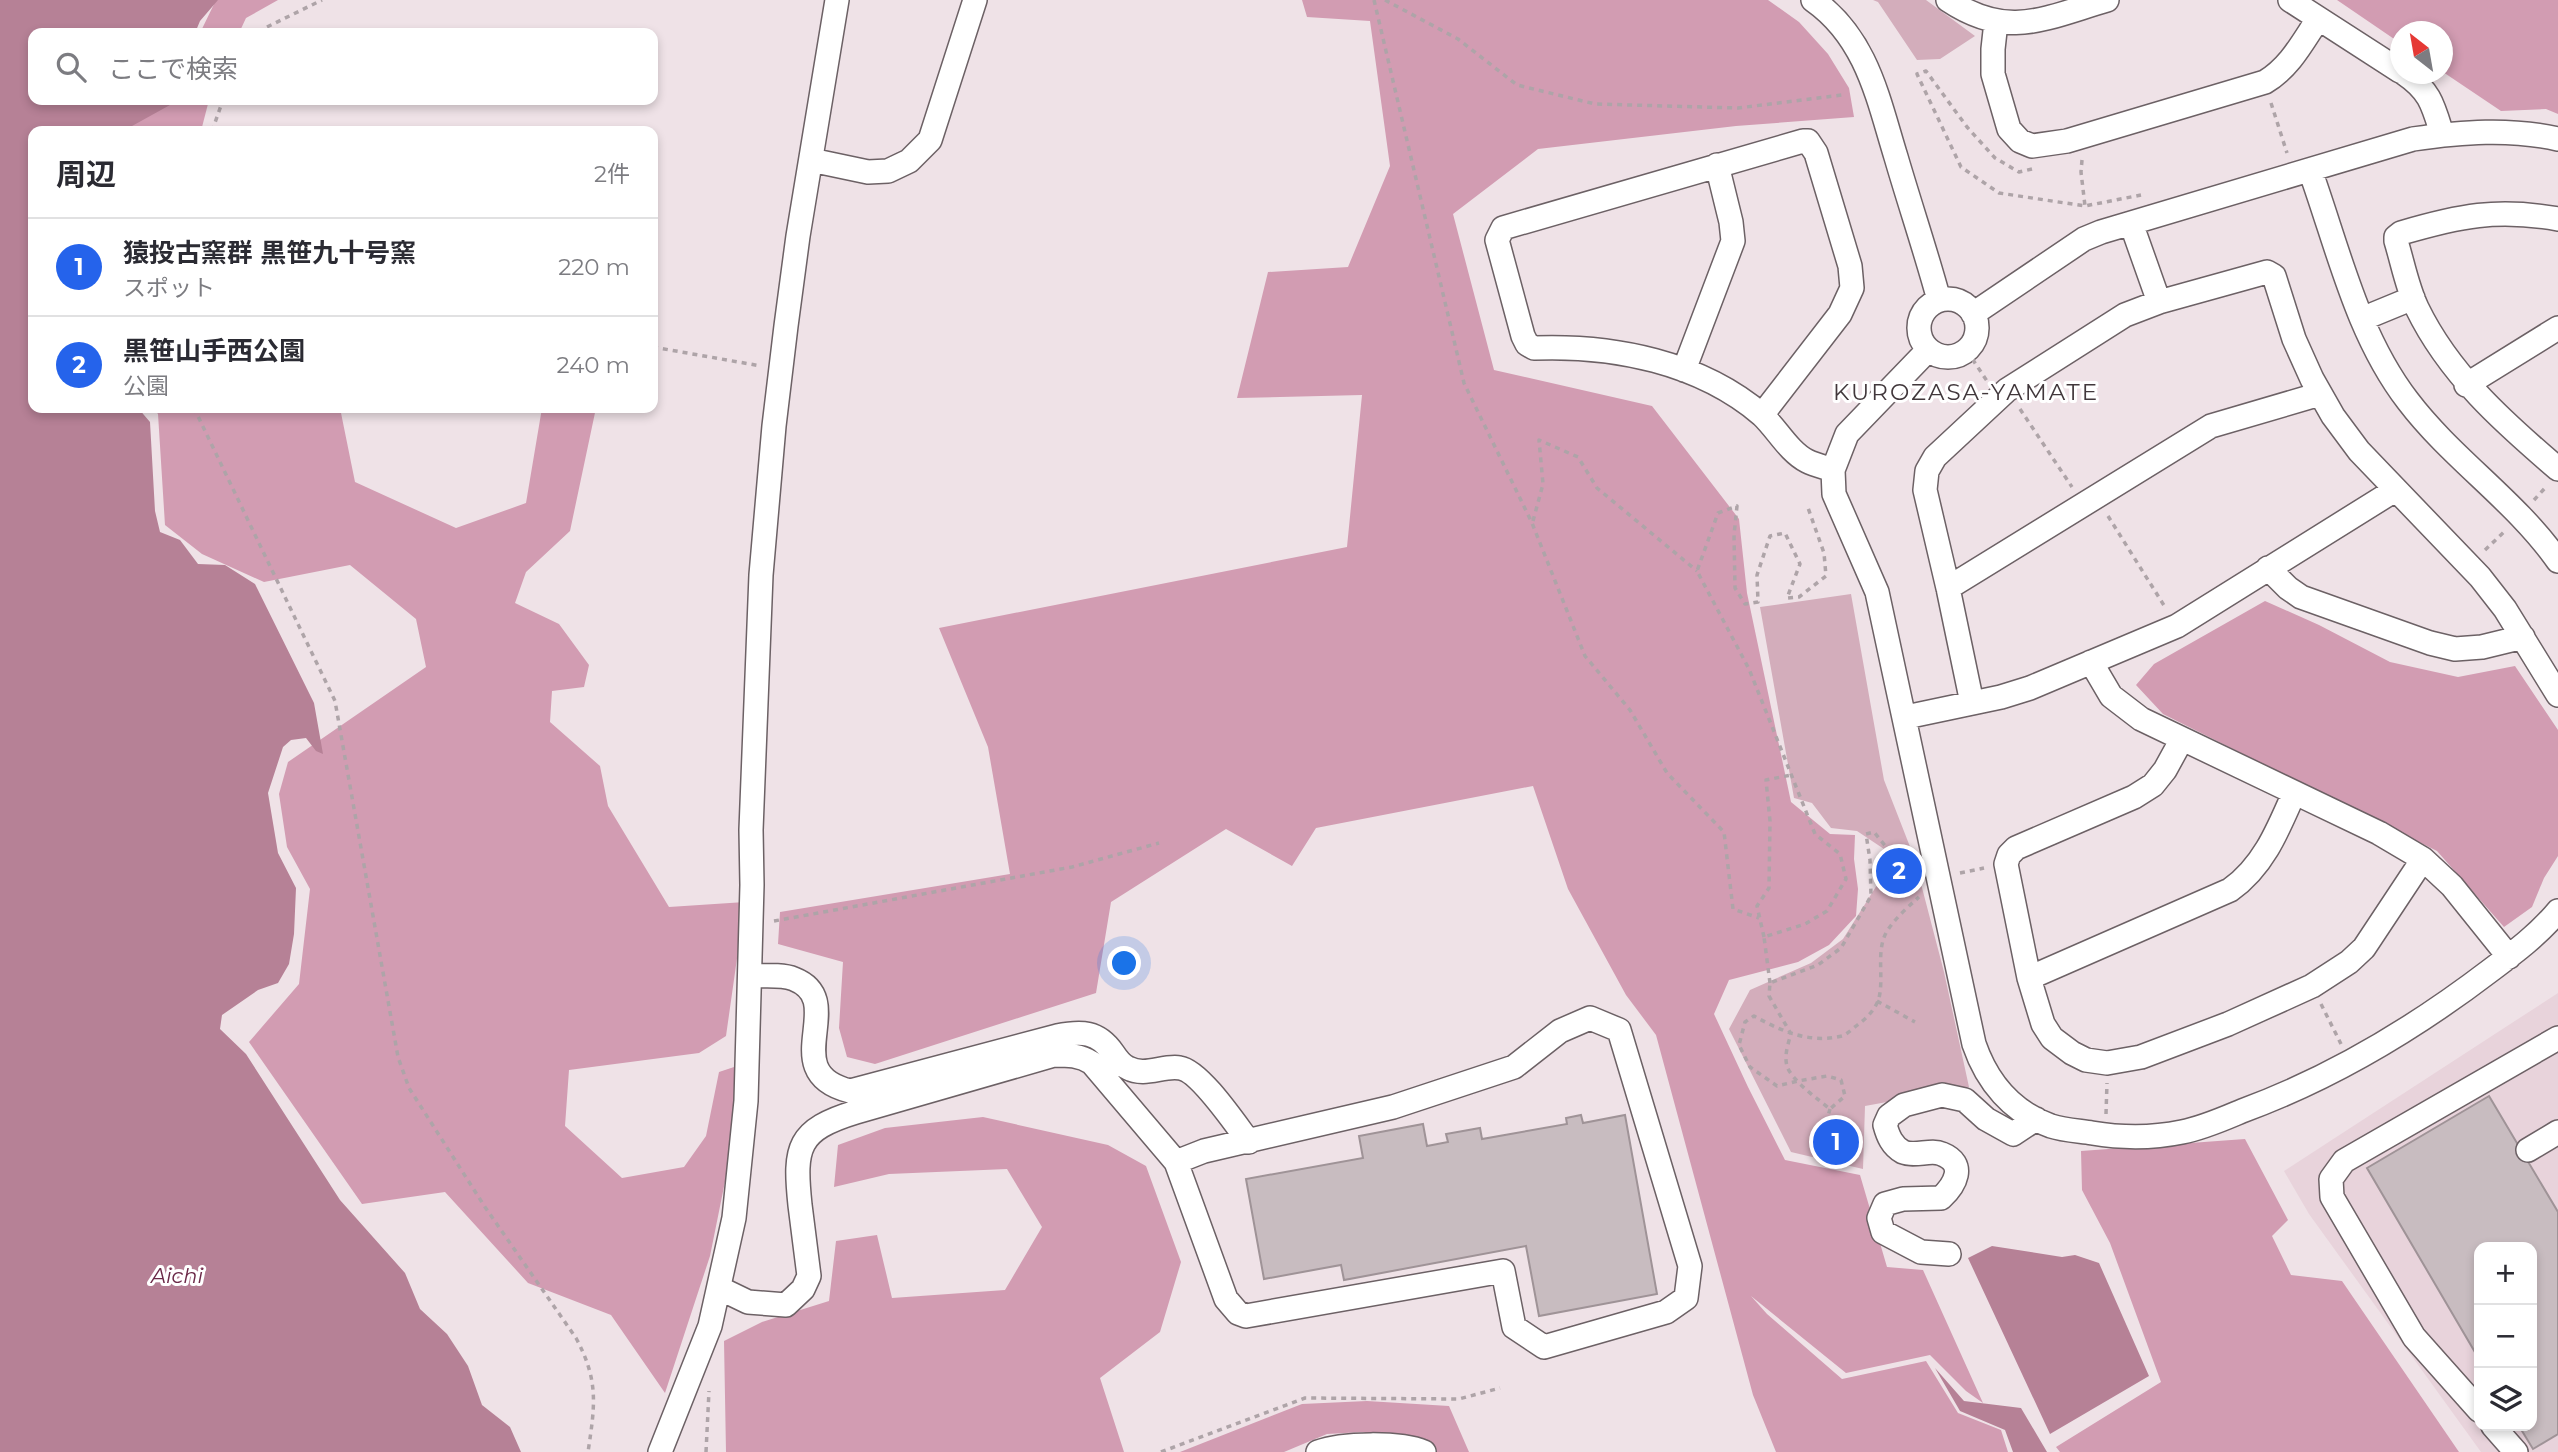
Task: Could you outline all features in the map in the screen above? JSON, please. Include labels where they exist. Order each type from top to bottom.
[{"type":"street","points":[[660,1452],[710,1326],[734,1218],[746,1101],[751,830],[761,575],[781,369],[798,236],[837,0]]},
{"type":"street","points":[[811,160],[868,172],[888,171],[909,161],[930,141],[975,0]]},
{"type":"street","points":[[1813,0],[1836,20],[1850,37],[1872,78],[1940,300]]},
{"type":"street","points":[[1948,0],[1966,12],[2009,24],[2034,21],[2107,0]]},
{"type":"street","points":[[2290,0],[2390,64]]},
{"type":"street","points":[[1996,22],[1993,74],[2009,128],[2015,136],[2032,146],[2067,141],[2264,82],[2280,73],[2292,60],[2318,19]]},
{"type":"street","points":[[2420,84],[2427,93],[2442,134]]},
{"type":"street","points":[[1973,314],[2084,239],[2132,223],[2403,142],[2442,134],[2503,131],[2558,139]]},
{"type":"street","points":[[1762,415],[1846,306],[1853,288],[1853,276],[1812,145],[1803,141],[1503,228],[1498,236],[1522,336],[1528,345],[1534,348],[1604,349],[1684,370],[1728,392],[1762,415],[1804,460],[1833,470]]},
{"type":"street","points":[[1684,370],[1733,241],[1717,165]]},
{"type":"street","points":[[2302,173],[2378,354],[2407,401],[2430,428],[2530,526],[2558,561]]},
{"type":"street","points":[[2558,219],[2515,214],[2482,214],[2453,218],[2401,233],[2396,237],[2413,298],[2440,348],[2466,384],[2558,469]]},
{"type":"street","points":[[2132,223],[2159,302]]},
{"type":"street","points":[[1972,702],[1924,490],[1927,471],[1941,450],[2002,393],[2126,315],[2159,302],[2270,273],[2275,279],[2294,340],[2320,394],[2350,440],[2480,577],[2505,609],[2558,695]]},
{"type":"street","points":[[2362,319],[2413,298]]},
{"type":"street","points":[[1940,300],[1960,302],[1973,314],[1977,331],[1975,340],[1967,351],[1953,357],[1943,358],[1928,350],[1920,339],[1920,319],[1925,310],[1940,300]]},
{"type":"street","points":[[2466,384],[2558,328]]},
{"type":"street","points":[[1928,350],[1847,434],[1833,470],[1834,494],[1877,592],[1906,717],[1931,885],[1956,963],[1978,1055],[1987,1074],[2000,1091],[2024,1113],[2053,1127],[2105,1135],[2150,1137],[2185,1132],[2280,1097],[2350,1061],[2442,1007],[2509,957],[2539,932],[2558,911]]},
{"type":"street","points":[[1948,588],[2211,426],[2320,394]]},
{"type":"street","points":[[1906,717],[2001,697],[2029,688],[2177,626],[2395,489]]},
{"type":"street","points":[[2268,568],[2301,597],[2430,643],[2469,649],[2523,637]]},
{"type":"street","points":[[2091,663],[2111,696],[2127,710],[2156,727],[2379,833],[2423,859],[2452,886],[2509,957]]},
{"type":"street","points":[[2182,738],[2165,770],[2153,785],[2134,797],[2016,848],[2009,855],[2006,864],[2039,1014],[2052,1038],[2086,1060],[2107,1063],[2141,1058],[2228,1024],[2312,986],[2361,952],[2423,859]]},
{"type":"street","points":[[2029,978],[2230,890],[2245,879],[2260,861],[2294,793]]},
{"type":"street","points":[[750,976],[792,978],[809,989],[814,996],[816,1011],[816,1070],[824,1081],[836,1087],[850,1091],[1057,1035],[1086,1032],[1102,1040],[1122,1065],[1129,1069],[1138,1072],[1179,1067],[1187,1070],[1209,1090],[1249,1142]]},
{"type":"street","points":[[719,1288],[748,1302],[786,1305],[803,1289],[809,1276],[796,1168],[803,1146],[819,1126],[844,1116],[1054,1055],[1078,1056],[1092,1063],[1176,1162],[1226,1299],[1238,1313],[1246,1316],[1503,1272],[1514,1327],[1544,1347],[1667,1312],[1686,1298],[1690,1266],[1619,1030],[1590,1018],[1560,1031],[1514,1067],[1393,1107],[1204,1151],[1176,1162]]},
{"type":"street","points":[[2474,1404],[2414,1337],[2332,1197],[2330,1179],[2344,1161],[2558,1038]]},
{"type":"street","points":[[1949,1254],[1921,1252],[1883,1231],[1879,1218],[1885,1203],[1903,1199],[1941,1198],[1952,1188],[1957,1176],[1954,1163],[1942,1153],[1905,1153],[1892,1143],[1885,1125],[1889,1116],[1904,1105],[1942,1095],[1965,1101],[1986,1119],[2013,1133],[2036,1119]]},
{"type":"street","points":[[2528,1150],[2558,1132]]},
{"type":"street","points":[[2497,1431],[2516,1452]]},
{"type":"street","points":[[1318,1452],[1330,1447],[1391,1446],[1424,1452]]},
{"type":"path","points":[[266,28],[322,0]]},
{"type":"path","points":[[1374,0],[1464,383],[1532,523],[1585,656],[1630,710],[1667,773],[1724,832],[1733,909],[1759,918]]},
{"type":"path","points":[[1385,0],[1458,39],[1517,85],[1595,104],[1738,108],[1842,95]]},
{"type":"path","points":[[2264,82],[2302,173]]},
{"type":"path","points":[[214,126],[221,105]]},
{"type":"path","points":[[2084,135],[2081,172],[2085,206]]},
{"type":"path","points":[[658,348],[781,369]]},
{"type":"path","points":[[1967,351],[2090,500],[2177,626]]},
{"type":"path","points":[[196,413],[335,701],[395,1044],[410,1088],[485,1207],[576,1338],[587,1360],[594,1384],[593,1420],[588,1452]]},
{"type":"path","points":[[1532,523],[1543,484],[1539,440],[1578,457],[1597,488],[1697,571],[1749,669],[1815,834],[1840,854],[1846,879],[1827,911],[1804,924],[1764,937]]},
{"type":"path","points":[[1697,571],[1718,513],[1737,506],[1734,535],[1735,588],[1745,604],[1758,601],[1757,575],[1770,536],[1784,533],[1800,564],[1787,598],[1799,597],[1826,576],[1824,553],[1807,505]]},
{"type":"path","points":[[1791,775],[1766,780],[1770,821],[1769,888],[1756,906],[1764,937],[1770,982],[1769,996],[1791,1034],[1786,1055],[1787,1069],[1830,1109]]},
{"type":"path","points":[[1770,982],[1818,965],[1841,948],[1847,939],[1871,896],[1866,834],[1874,832],[1931,885]]},
{"type":"path","points":[[751,926],[1072,867],[1159,843]]},
{"type":"path","points":[[1826,1123],[1830,1109],[1845,1096],[1841,1080],[1828,1076],[1777,1086],[1750,1067],[1739,1045],[1745,1021],[1754,1016],[1791,1034],[1807,1037],[1844,1036],[1869,1015],[1877,1001],[1885,934],[1908,907],[1931,885],[2006,864]]},
{"type":"path","points":[[2312,986],[2350,1061]]},
{"type":"path","points":[[1877,1001],[1915,1022]]},
{"type":"path","points":[[2105,1135],[2107,1063]]},
{"type":"path","points":[[1161,1452],[1305,1398],[1460,1399],[1500,1388]]},
{"type":"shaded area","points":[[216,0],[278,0],[246,18],[241,28],[202,28]]},
{"type":"shaded area","points":[[1302,0],[1768,0],[1799,22],[1828,54],[1849,88],[1854,117],[1736,126],[1538,149],[1453,214],[1494,370],[1652,406],[1739,519],[1747,593],[1791,802],[1830,834],[1855,835],[1854,859],[1858,889],[1856,916],[1829,945],[1798,962],[1729,980],[1714,1014],[1785,1160],[1860,1175],[1887,1267],[1923,1270],[1983,1403],[1966,1391],[1930,1355],[1846,1373],[1751,1296],[1767,1314],[1842,1379],[1926,1361],[1958,1413],[2001,1430],[2008,1452],[1776,1452],[1753,1395],[1656,1035],[1626,995],[1568,889],[1533,786],[1316,828],[1292,866],[1226,829],[1111,902],[1096,993],[875,1064],[847,1057],[839,1028],[843,962],[778,944],[780,912],[1010,874],[988,747],[939,628],[1347,547],[1362,395],[1237,398],[1268,272],[1348,267],[1390,166],[1370,21],[1307,17]]},
{"type":"shaded area","points":[[1873,0],[1926,0],[1975,36],[1940,59],[1917,60],[1878,2]]},
{"type":"shaded area","points":[[2337,0],[2558,0],[2558,114],[2546,109],[2501,111],[2453,79],[2453,21],[2390,21],[2390,36]]},
{"type":"shaded area","points":[[121,105],[208,105],[202,126],[110,126]]},
{"type":"shaded area","points":[[341,413],[355,482],[456,528],[526,503],[541,413],[595,413],[570,531],[526,572],[515,603],[559,624],[589,665],[584,687],[552,691],[550,722],[600,766],[608,806],[669,907],[745,902],[726,1036],[699,1053],[569,1070],[565,1126],[622,1178],[684,1167],[706,1136],[719,1072],[734,1067],[738,1117],[710,1256],[665,1393],[611,1315],[528,1283],[445,1192],[362,1204],[249,1042],[299,984],[310,889],[287,847],[279,794],[288,762],[426,667],[416,619],[350,565],[264,582],[202,554],[165,525],[158,414]]},
{"type":"shaded area","points":[[1851,594],[1884,780],[1914,857],[1944,972],[1969,1087],[1865,1106],[1863,1169],[1791,1152],[1729,1029],[1750,990],[1811,963],[1843,939],[1877,885],[1884,849],[1857,831],[1831,828],[1812,803],[1794,798],[1760,607]]},
{"type":"shaded area","points":[[2265,601],[2319,625],[2390,662],[2458,677],[2515,666],[2558,730],[2558,856],[2544,878],[2532,907],[2504,927],[2437,851],[2163,714],[2136,685],[2154,664]]},
{"type":"shaded area","points":[[2558,993],[2558,1452],[2481,1452],[2309,1214],[2284,1171]]},
{"type":"shaded area","points":[[983,1117],[1108,1145],[1146,1166],[1181,1262],[1160,1332],[1100,1378],[1124,1452],[726,1452],[724,1341],[762,1322],[829,1301],[836,1241],[877,1235],[892,1298],[1005,1290],[1042,1227],[1007,1169],[889,1174],[834,1187],[838,1145],[885,1128]]},
{"type":"shaded area","points":[[2245,1139],[2288,1220],[2272,1236],[2291,1275],[2342,1281],[2459,1452],[2060,1452],[2056,1447],[2161,1382],[2110,1243],[2082,1190],[2081,1151]]},
{"type":"shaded area","points":[[1367,1401],[1449,1406],[1469,1452],[1419,1452],[1363,1432],[1327,1434],[1284,1452],[1180,1452],[1302,1404]]},
{"type":"water","name":"Aichi","points":[[0,0],[218,0],[197,28],[28,28],[28,105],[170,105],[132,126],[28,126],[28,413],[142,413],[150,422],[155,511],[160,532],[180,540],[198,564],[225,565],[255,584],[314,703],[323,754],[316,751],[306,738],[291,740],[283,747],[268,793],[278,853],[296,888],[294,934],[289,964],[278,983],[258,990],[222,1015],[220,1029],[246,1054],[340,1200],[405,1273],[420,1309],[447,1334],[468,1366],[482,1405],[510,1427],[521,1452],[0,1452]]},
{"type":"water","points":[[1992,1246],[2062,1257],[2075,1255],[2099,1263],[2149,1376],[2050,1434],[1968,1258]]},
{"type":"water","points":[[1935,1368],[1964,1401],[2021,1408],[2047,1452],[2013,1452],[2005,1430],[1960,1411]]},
{"type":"building","points":[[2489,1096],[2558,1212],[2558,1434],[2533,1449],[2522,1431],[2537,1431],[2537,1242],[2474,1242],[2474,1350],[2367,1168]]},
{"type":"building","points":[[1581,1115],[1583,1123],[1625,1115],[1657,1294],[1539,1316],[1526,1246],[1344,1280],[1341,1265],[1264,1279],[1246,1179],[1363,1158],[1359,1136],[1423,1124],[1427,1146],[1448,1142],[1446,1134],[1480,1128],[1482,1139],[1567,1124],[1566,1118]]},
{"type":"place","name":"黒笹山手西公園","points":[[1899,871]]},
{"type":"place","name":"猿投古窯群 黒笹九十号窯","points":[[1836,1142]]},
{"type":"district","name":"KUROZASA-YAMATE","points":[[1966,392]]}]
